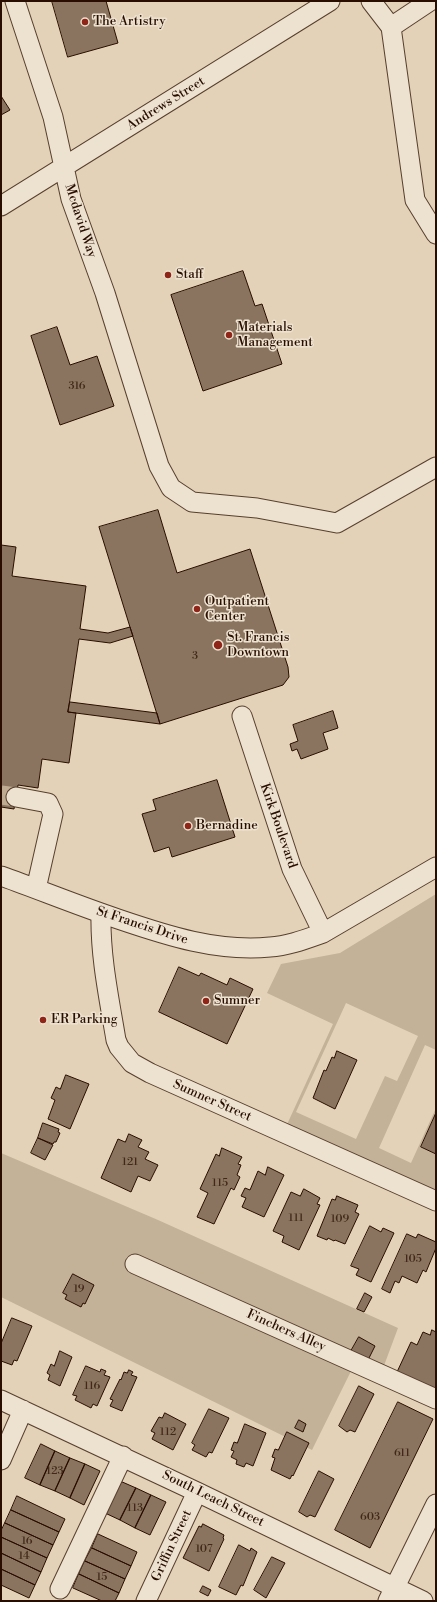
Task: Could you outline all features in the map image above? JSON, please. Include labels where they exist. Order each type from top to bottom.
[{"type":"street","name":"Mcdavid Way","points":[[15,1],[53,118],[71,199],[105,293],[159,466],[171,488],[192,502],[257,508],[337,523],[436,467]]},
{"type":"street","name":"Andrews Street","points":[[1,206],[65,168],[330,1]]},
{"type":"street","points":[[371,1],[391,27],[415,200],[436,234]]},
{"type":"street","points":[[391,27],[430,1]]},
{"type":"street","name":"Kirk Boulevard","points":[[242,716],[292,869],[323,933]]},
{"type":"street","points":[[16,797],[48,803],[53,814],[36,889]]},
{"type":"street","name":"St Francis Drive","points":[[1,876],[177,939],[227,948],[269,948],[282,946],[323,933],[436,867]]},
{"type":"street","name":"Sumner Street","points":[[101,913],[100,937],[116,1040],[119,1047],[132,1063],[170,1082],[436,1201]]},
{"type":"street","name":"Finchers Alley","points":[[135,1264],[436,1399]]},
{"type":"street","name":"South Leach Street","points":[[1,1400],[197,1492],[391,1594],[423,1601]]},
{"type":"street","points":[[1,1460],[24,1410]]},
{"type":"street","points":[[60,1589],[123,1456]]},
{"type":"street","name":"Griffin Street","points":[[146,1601],[197,1492]]},
{"type":"street","points":[[391,1594],[436,1504]]},
{"type":"shaded area","points":[[436,894],[436,1050],[425,1045],[379,1148],[411,1163],[436,1108],[436,1113],[421,1147],[436,1154],[436,1204],[284,1131],[333,1024],[267,993],[281,964],[340,953]],"holes":[[[346,1003],[418,1036],[397,1081],[385,1076],[356,1139],[296,1112]]]},
{"type":"shaded area","points":[[1,1153],[158,1220],[398,1328],[379,1379],[353,1367],[312,1450],[1,1297]]},
{"type":"building","name":"The Artistry","points":[[52,1],[106,1],[118,43],[68,57]]},
{"type":"building","points":[[1,96],[10,110],[1,115]]},
{"type":"building","name":"Materials Management","points":[[243,271],[255,306],[262,304],[282,364],[203,391],[171,295]]},
{"type":"building","points":[[57,327],[70,365],[97,356],[114,406],[60,425],[31,336]]},
{"type":"building","name":"Outpatient Center","points":[[158,510],[177,573],[250,549],[288,667],[289,677],[283,685],[160,724],[99,527]]},
{"type":"building","points":[[1,545],[16,547],[12,576],[86,586],[80,629],[108,633],[130,627],[133,636],[110,643],[79,639],[68,712],[76,713],[69,763],[42,759],[38,788],[18,785],[14,809],[1,807]]},
{"type":"building","points":[[70,702],[157,713],[160,724],[68,712]]},
{"type":"building","points":[[333,711],[338,728],[323,733],[328,749],[301,759],[297,749],[292,751],[290,744],[298,741],[293,725]]},
{"type":"building","name":"Bernadine","points":[[217,780],[235,837],[172,857],[169,847],[154,852],[142,814],[156,810],[153,800]]},
{"type":"building","name":"Sumner","points":[[179,967],[199,976],[201,973],[227,985],[230,978],[253,989],[227,1044],[159,1012]]},
{"type":"building","points":[[337,1051],[357,1060],[335,1109],[313,1098],[324,1070],[326,1071],[332,1057],[334,1058]]},
{"type":"building","points":[[66,1075],[89,1084],[70,1129],[48,1119],[55,1100],[51,1098],[56,1087],[60,1089]]},
{"type":"building","points":[[436,1113],[436,1154],[421,1147]]},
{"type":"building","points":[[43,1123],[59,1129],[58,1132],[60,1133],[56,1142],[53,1144],[38,1138]]},
{"type":"building","points":[[129,1134],[142,1140],[138,1147],[149,1152],[145,1159],[158,1165],[150,1181],[138,1176],[131,1192],[101,1178],[118,1139],[125,1142]]},
{"type":"building","points":[[38,1138],[53,1145],[45,1160],[31,1153]]},
{"type":"building","points":[[222,1148],[242,1157],[238,1164],[241,1165],[237,1175],[240,1177],[234,1190],[231,1188],[214,1224],[197,1217],[208,1193],[200,1189],[216,1154],[219,1156]]},
{"type":"building","points":[[268,1167],[284,1175],[264,1217],[242,1207],[246,1198],[241,1196],[245,1188],[250,1190],[258,1171],[265,1175]]},
{"type":"building","points":[[304,1189],[320,1198],[317,1204],[320,1205],[299,1250],[282,1242],[284,1236],[273,1231],[291,1192],[300,1196]]},
{"type":"building","points":[[337,1196],[358,1205],[355,1212],[359,1214],[345,1244],[317,1236],[332,1199],[335,1200]]},
{"type":"building","points":[[370,1226],[381,1232],[383,1228],[394,1233],[371,1282],[356,1275],[359,1269],[351,1266]]},
{"type":"building","points":[[407,1234],[416,1238],[418,1234],[436,1242],[436,1248],[426,1272],[423,1270],[417,1283],[402,1276],[399,1283],[395,1281],[390,1293],[382,1289]]},
{"type":"building","points":[[73,1274],[94,1285],[85,1304],[83,1303],[81,1307],[65,1299],[67,1295],[63,1293]]},
{"type":"building","points":[[365,1293],[372,1297],[364,1312],[357,1309]]},
{"type":"building","points":[[12,1318],[32,1326],[17,1361],[14,1360],[12,1365],[1,1361],[1,1344]]},
{"type":"building","points":[[432,1330],[436,1332],[436,1390],[397,1372],[411,1342],[417,1345],[423,1332],[430,1335]]},
{"type":"building","points":[[359,1337],[375,1346],[367,1362],[350,1353]]},
{"type":"building","points":[[60,1351],[72,1357],[60,1386],[48,1380],[50,1375],[47,1373],[51,1364],[54,1366]]},
{"type":"building","points":[[86,1366],[100,1372],[101,1369],[106,1371],[104,1375],[110,1377],[97,1406],[93,1404],[91,1408],[75,1400],[77,1396],[73,1395]]},
{"type":"building","points":[[129,1370],[133,1372],[131,1375],[137,1377],[122,1411],[110,1406],[113,1400],[110,1399],[124,1372],[127,1373]]},
{"type":"building","points":[[359,1386],[374,1394],[355,1432],[350,1430],[347,1432],[339,1426]]},
{"type":"building","points":[[398,1402],[433,1419],[370,1548],[335,1530]]},
{"type":"building","points":[[209,1409],[229,1418],[212,1453],[209,1452],[206,1457],[192,1450],[195,1445],[192,1443]]},
{"type":"building","points":[[165,1413],[186,1424],[173,1450],[152,1439],[155,1433],[151,1431],[159,1417],[162,1418]]},
{"type":"building","points":[[299,1420],[306,1424],[303,1432],[295,1428]]},
{"type":"building","points":[[245,1424],[266,1433],[253,1466],[246,1463],[244,1467],[236,1464],[237,1460],[231,1457],[234,1451],[231,1450],[234,1442],[237,1443]]},
{"type":"building","points":[[287,1432],[309,1443],[293,1476],[292,1475],[290,1479],[271,1470],[275,1458],[272,1457],[275,1449],[278,1450]]},
{"type":"building","points":[[41,1444],[55,1451],[40,1485],[25,1478]]},
{"type":"building","points":[[55,1451],[70,1458],[55,1491],[40,1485]]},
{"type":"building","points":[[70,1458],[85,1464],[70,1498],[55,1491]]},
{"type":"building","points":[[85,1464],[100,1471],[84,1505],[70,1498]]},
{"type":"building","points":[[319,1471],[334,1479],[315,1517],[310,1515],[307,1517],[299,1512]]},
{"type":"building","points":[[120,1481],[136,1488],[120,1520],[105,1513]]},
{"type":"building","points":[[136,1488],[151,1495],[135,1528],[120,1520]]},
{"type":"building","points":[[151,1495],[166,1502],[150,1535],[135,1528]]},
{"type":"building","points":[[17,1496],[65,1519],[59,1532],[11,1510]]},
{"type":"building","points":[[11,1510],[59,1532],[53,1545],[5,1523]]},
{"type":"building","points":[[5,1523],[53,1545],[47,1558],[1,1537],[1,1531]]},
{"type":"building","points":[[203,1524],[224,1535],[224,1539],[209,1571],[183,1558],[199,1526],[201,1527]]},
{"type":"building","points":[[98,1534],[137,1552],[131,1566],[92,1548]]},
{"type":"building","points":[[1,1537],[47,1558],[41,1572],[1,1553]]},
{"type":"building","points":[[239,1545],[250,1551],[251,1548],[257,1552],[243,1586],[241,1585],[236,1595],[219,1587]]},
{"type":"building","points":[[92,1548],[131,1566],[125,1579],[85,1561]]},
{"type":"building","points":[[1,1553],[41,1572],[35,1585],[1,1569]]},
{"type":"building","points":[[272,1557],[285,1563],[266,1598],[254,1590]]},
{"type":"building","points":[[85,1561],[125,1579],[119,1593],[79,1574]]},
{"type":"building","points":[[1,1569],[35,1585],[29,1598],[1,1585]]},
{"type":"building","points":[[79,1574],[119,1593],[115,1601],[102,1601],[73,1588]]},
{"type":"building","points":[[203,1586],[211,1590],[208,1596],[200,1592]]},
{"type":"tunnel","points":[[1,795],[16,797]]},
{"type":"place","name":"The Artistry","points":[[85,22]]},
{"type":"place","name":"Staff","points":[[168,275]]},
{"type":"place","name":"Materials Management","points":[[229,335]]},
{"type":"place","name":"Outpatient Center","points":[[197,609]]},
{"type":"place","name":"St. Francis Downtown","points":[[218,645]]},
{"type":"place","name":"Bernadine","points":[[188,826]]},
{"type":"place","name":"Sumner","points":[[206,1001]]},
{"type":"place","name":"ER Parking","points":[[43,1020]]}]
